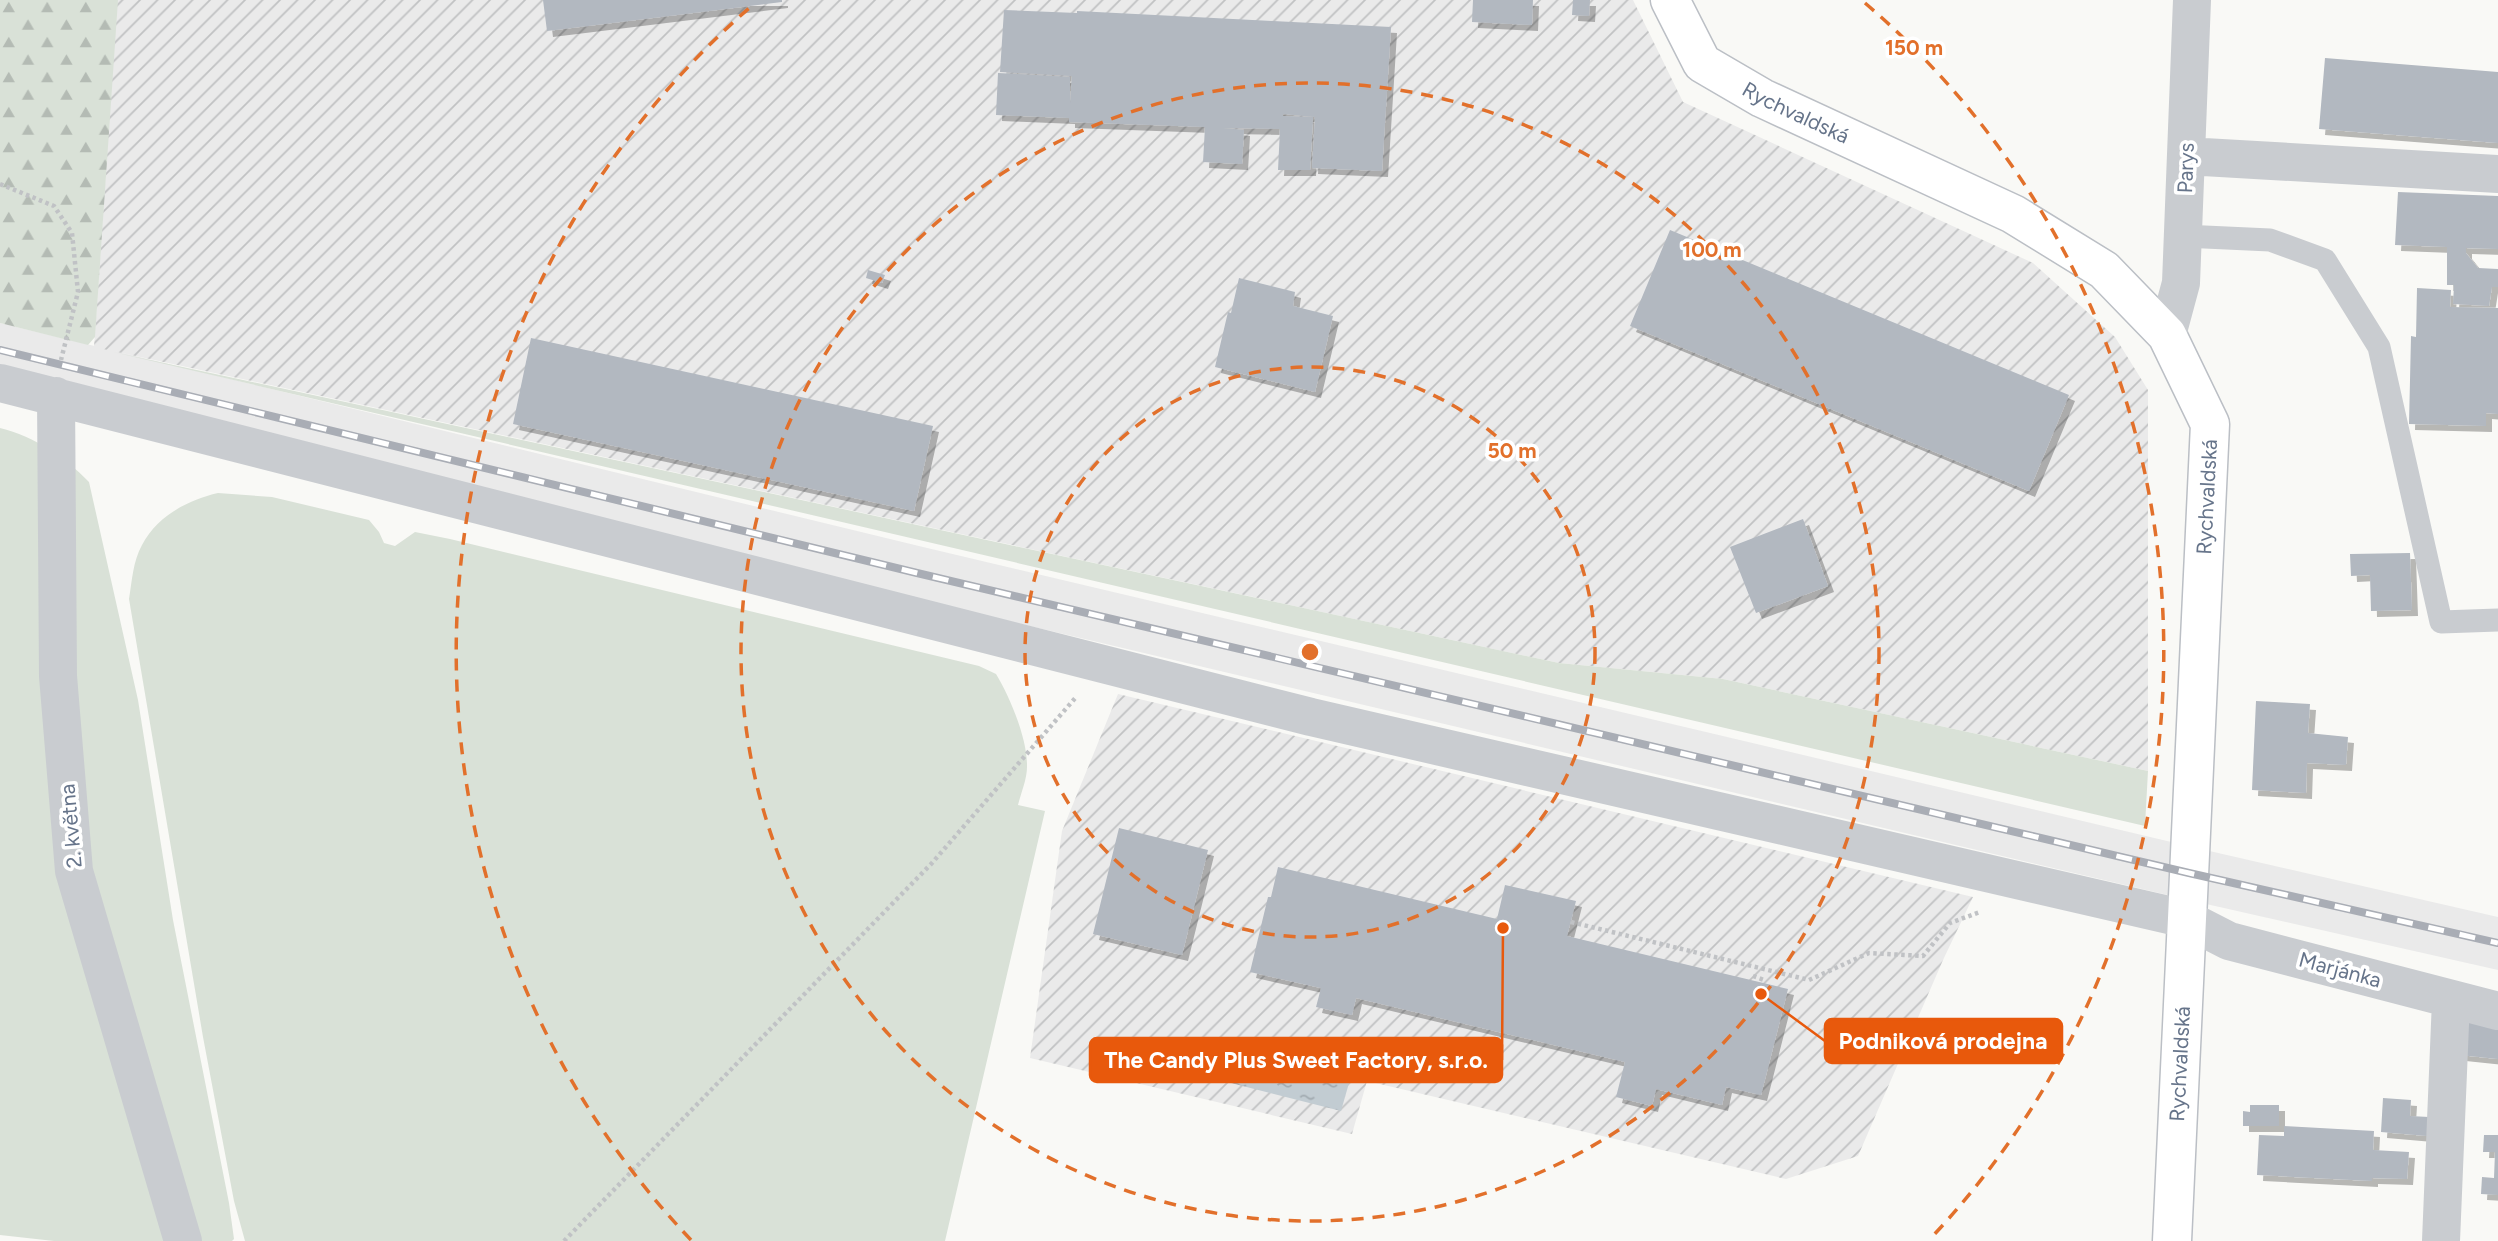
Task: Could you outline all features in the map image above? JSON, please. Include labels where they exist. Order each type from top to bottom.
[{"type":"street","name":"Rychvaldská","points":[[1670,0],[1702,63],[1762,98],[2013,214],[2104,270],[2167,335],[2210,424],[2172,1241]]},
{"type":"street","name":"Parys","points":[[2167,335],[2181,283],[2192,0]]},
{"type":"street","points":[[2186,156],[2498,174]]},
{"type":"street","name":"Marjánka","points":[[0,383],[1325,721],[2186,919],[2229,941],[2498,1012]]},
{"type":"street","name":"2. května","points":[[56,396],[58,676],[74,871],[183,1241]]},
{"type":"street","points":[[2441,1241],[2451,1000]]},
{"type":"lane","points":[[2183,236],[2270,240],[2325,260],[2379,347],[2441,622],[2498,620]]},
{"type":"path","points":[[0,184],[54,206],[72,233],[78,292],[60,365],[56,396]]},
{"type":"path","points":[[564,1241],[932,863],[1102,666]]},
{"type":"path","points":[[1571,922],[1809,980],[1869,953],[1923,956],[1950,923],[1988,909]]},
{"type":"path","points":[[1753,976],[1764,980]]},
{"type":"shaded area","points":[[0,0],[1633,0],[1683,102],[2033,263],[2115,337],[2148,390],[2148,771],[1723,679],[1559,663],[94,347],[107,155]]},
{"type":"shaded area","points":[[0,323],[923,547],[2498,917],[2498,970],[2193,901],[911,598],[0,376]]},
{"type":"shaded area","points":[[1118,694],[1973,897],[1858,1156],[1786,1179],[1367,1081],[1352,1134],[1030,1058],[1062,831]]},
{"type":"green space","points":[[0,0],[118,0],[95,337],[88,345],[0,323]]},
{"type":"green space","points":[[113,352],[1559,663],[1723,679],[2148,771],[2145,826]]},
{"type":"green space","points":[[0,428],[48,449],[89,482],[138,700],[173,920],[229,1203],[234,1239],[232,1241],[54,1241],[0,1235]]},
{"type":"green space","points":[[218,493],[272,497],[369,520],[384,543],[395,546],[415,532],[450,539],[979,666],[996,674],[1012,706],[1025,744],[1027,772],[1018,805],[1045,811],[945,1241],[245,1241],[234,1201],[203,1037],[129,599],[133,571],[148,535],[174,511]]},
{"type":"water","points":[[1236,1046],[1351,1076],[1341,1111],[1227,1082]]},
{"type":"building","points":[[543,0],[782,0],[782,2],[547,31]]},
{"type":"building","points":[[1473,0],[1533,0],[1532,25],[1472,22]]},
{"type":"building","points":[[1573,0],[1590,0],[1589,16],[1572,15]]},
{"type":"building","points":[[1004,10],[1077,11],[1391,27],[1382,171],[1312,168],[1315,117],[1283,114],[1313,117],[1310,170],[1278,170],[1280,129],[1223,128],[1244,130],[1242,164],[1203,162],[1205,127],[1069,122],[1069,118],[996,115],[998,73],[1070,77],[1070,104],[1072,76],[1000,72]]},
{"type":"building","points":[[2325,58],[2498,72],[2498,143],[2319,129]]},
{"type":"building","points":[[2398,192],[2498,196],[2498,249],[2466,248],[2466,253],[2478,268],[2498,269],[2498,287],[2492,287],[2489,306],[2453,304],[2454,285],[2447,285],[2447,247],[2395,245]]},
{"type":"building","points":[[1670,230],[2069,395],[2029,491],[1630,326]]},
{"type":"building","points":[[868,270],[885,275],[882,283],[866,278]]},
{"type":"building","points":[[1239,278],[1295,292],[1293,306],[1333,316],[1315,392],[1215,367]]},
{"type":"building","points":[[2417,288],[2451,290],[2450,307],[2498,308],[2498,414],[2486,413],[2486,426],[2409,424],[2411,336],[2416,337]]},
{"type":"building","points":[[531,338],[933,426],[914,511],[513,424]]},
{"type":"building","points":[[1803,519],[1828,586],[1756,613],[1730,547]]},
{"type":"building","points":[[2410,553],[2412,610],[2371,611],[2370,575],[2351,576],[2350,554]]},
{"type":"building","points":[[2256,701],[2310,704],[2308,733],[2348,737],[2346,765],[2307,763],[2306,793],[2252,790]]},
{"type":"building","points":[[1119,828],[1208,850],[1182,955],[1093,934]]},
{"type":"building","points":[[1278,867],[1497,919],[1505,885],[1576,901],[1567,936],[1788,989],[1761,1095],[1726,1087],[1722,1105],[1656,1089],[1652,1106],[1616,1097],[1625,1062],[1356,998],[1352,1015],[1316,1007],[1321,988],[1250,972]]},
{"type":"building","points":[[2463,1018],[2498,1021],[2498,1059],[2460,1055]]},
{"type":"building","points":[[2383,1098],[2411,1100],[2410,1116],[2429,1117],[2427,1136],[2381,1132]]},
{"type":"building","points":[[2250,1105],[2279,1105],[2279,1126],[2243,1126],[2243,1111],[2250,1112]]},
{"type":"building","points":[[2284,1126],[2374,1131],[2373,1150],[2409,1152],[2407,1179],[2372,1178],[2372,1181],[2257,1175],[2259,1135],[2284,1136]]},
{"type":"building","points":[[2484,1135],[2498,1135],[2498,1195],[2481,1194],[2482,1177],[2494,1178],[2495,1152],[2483,1152]]},
{"type":"railway","points":[[0,350],[917,573],[2189,873],[2498,943]]},
{"type":"place","name":"The Candy Plus Sweet Factory, s.r.o.","points":[[1503,928]]},
{"type":"place","name":"Podniková prodejna","points":[[1761,994]]}]
